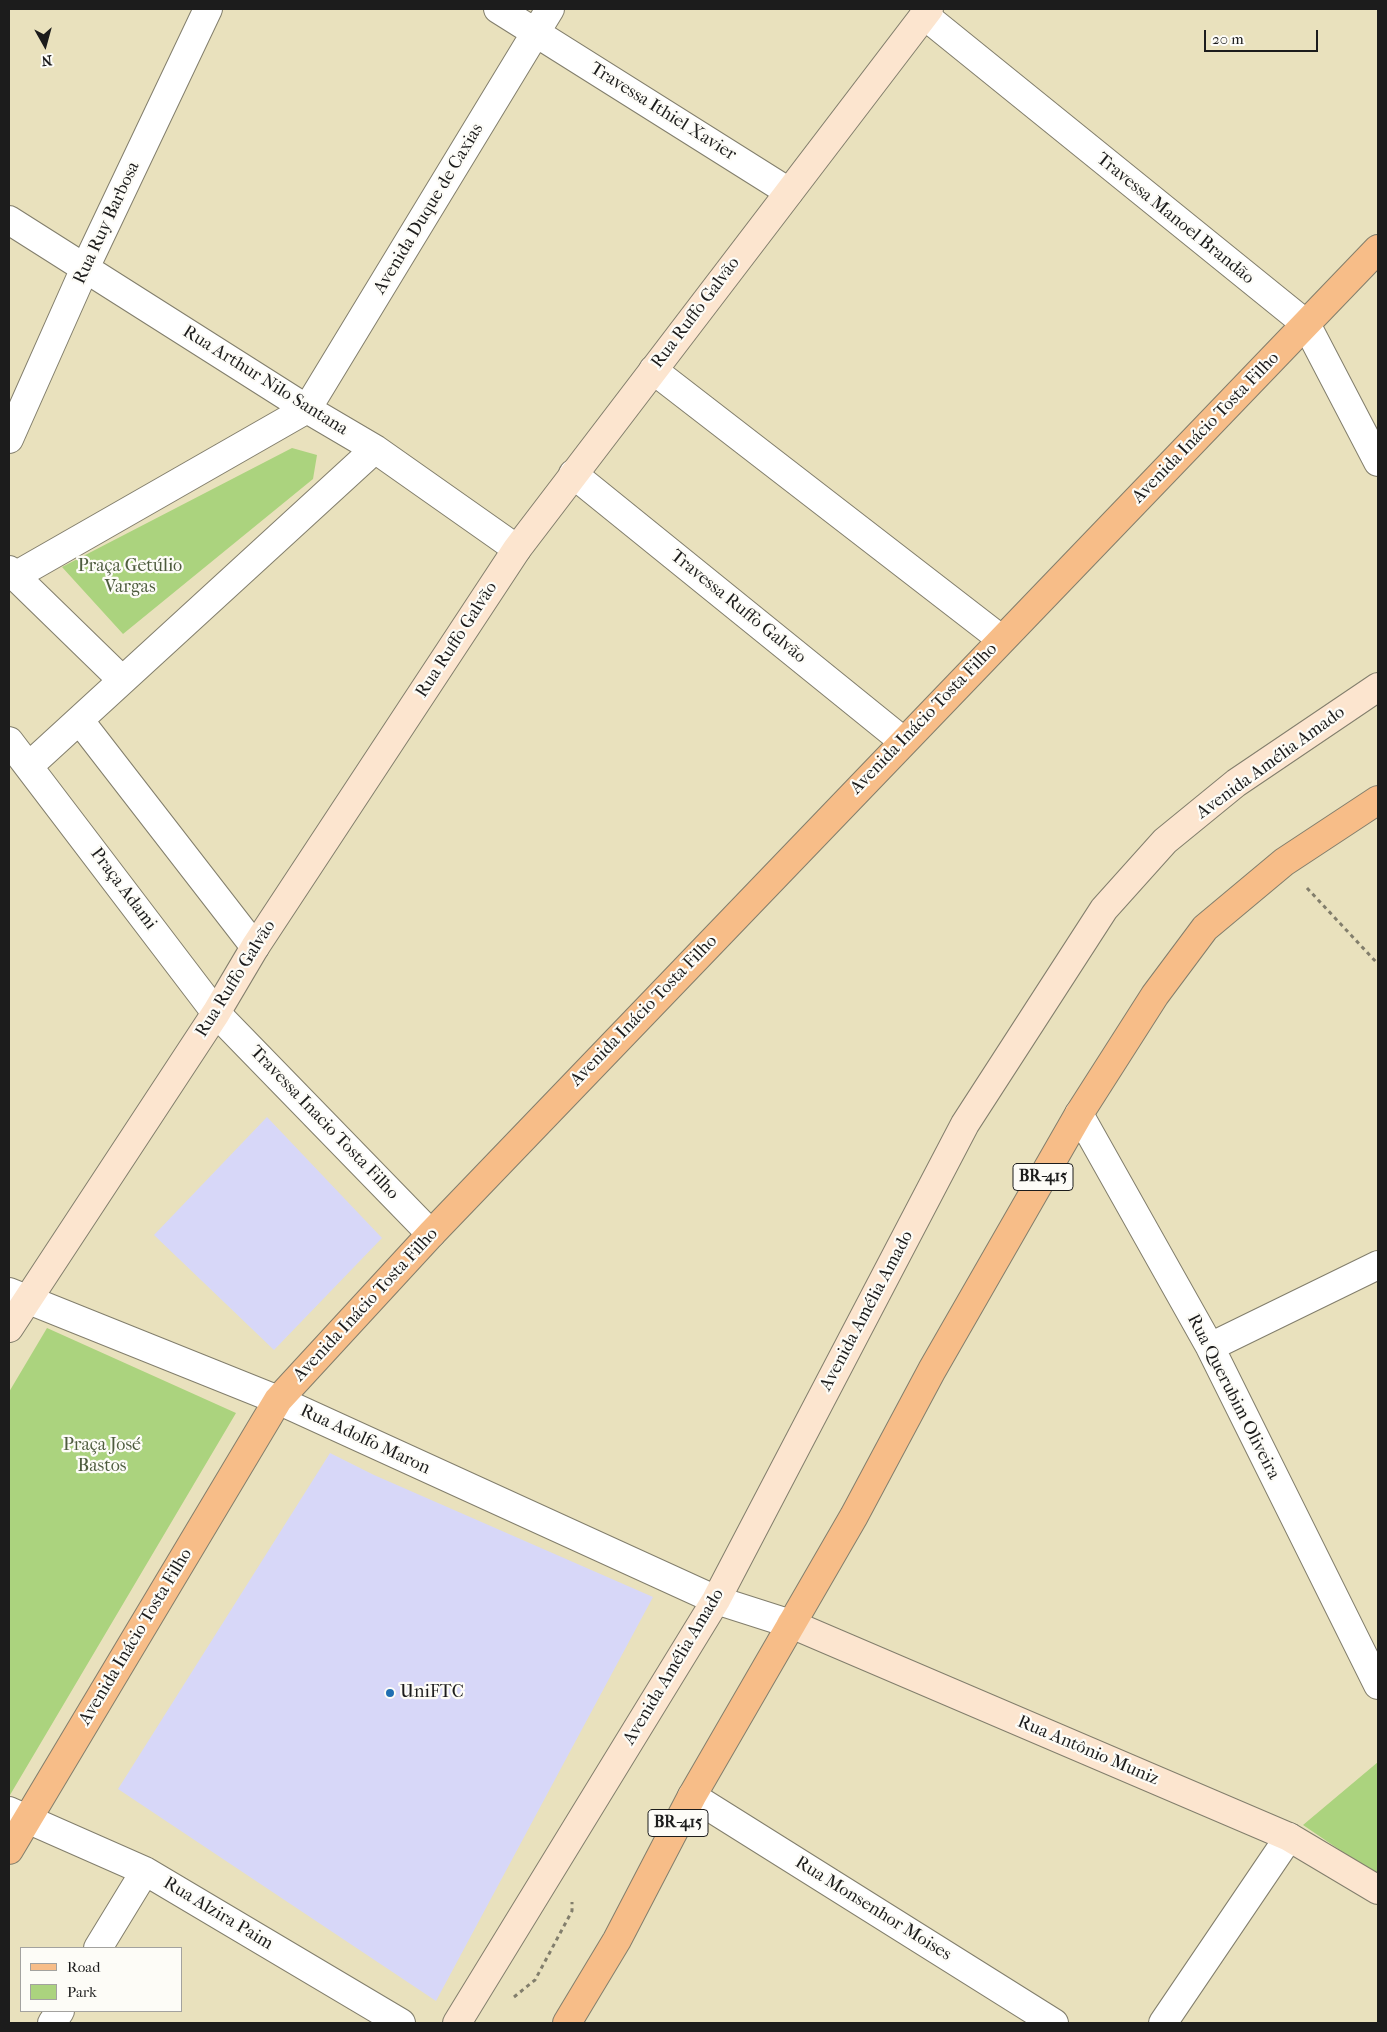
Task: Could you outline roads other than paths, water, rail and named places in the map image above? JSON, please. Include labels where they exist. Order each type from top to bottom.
[{"type":"main road","name":"Avenida Inácio Tosta Filho","points":[[9,1850],[18,1814],[278,1400],[431,1234],[1378,249]]},
{"type":"main road","name":"BR-415","points":[[568,2023],[616,1940],[692,1796],[854,1516],[932,1370],[1080,1114],[1155,995],[1205,928],[1284,862],[1378,800]]},
{"type":"street","name":"Rua Ruy Barbosa","points":[[9,439],[85,268],[208,9]]},
{"type":"street","name":"Travessa Ithiel Xavier","points":[[498,9],[543,20],[789,192]]},
{"type":"street","name":"Rua Ruffo Galvão","points":[[9,1328],[18,1296],[216,1013],[255,947],[517,549],[926,12]]},
{"type":"street","name":"Travessa Manoel Brandão","points":[[926,12],[1306,324],[1378,462]]},
{"type":"street","name":"Avenida Duque de Caxias","points":[[307,409],[543,20]]},
{"type":"street","name":"Rua Arthur Nilo Santana","points":[[9,220],[307,409],[375,449],[517,549]]},
{"type":"street","points":[[653,370],[1001,639]]},
{"type":"street","points":[[122,680],[12,573],[307,409]]},
{"type":"street","points":[[29,766],[375,449]]},
{"type":"street","name":"Travessa Ruffo Galvão","points":[[573,474],[903,741]]},
{"type":"street","name":"Avenida Amélia Amado","points":[[457,2023],[716,1600],[965,1124],[1104,909],[1165,841],[1222,795],[1378,687]]},
{"type":"street","points":[[80,721],[255,947]]},
{"type":"street","name":"Praça Adami","points":[[9,741],[216,1013]]},
{"type":"street","name":"Travessa Inacio Tosta Filho","points":[[216,1013],[431,1234]]},
{"type":"street","name":"Rua Querubim Oliveira","points":[[1080,1114],[1210,1347],[1378,1685]]},
{"type":"street","points":[[1210,1347],[1378,1265]]},
{"type":"street","name":"Rua Adolfo Maron","points":[[18,1296],[278,1400],[716,1600],[791,1624]]},
{"type":"street","name":"Rua Antônio Muniz","points":[[791,1624],[1289,1837],[1378,1890]]},
{"type":"street","name":"Rua Monsenhor Moises","points":[[692,1796],[1054,2023]]},
{"type":"street","name":"Rua Alzira Paim","points":[[18,1814],[145,1871],[401,2023]]},
{"type":"street","points":[[1163,2023],[1289,1837]]},
{"type":"street","points":[[99,1947],[145,1871]]},
{"type":"street","points":[[52,2023],[59,2012]]},
{"type":"place","name":"UniFTC","points":[[390,1693]]},
{"type":"park label","name":"Praça Getúlio Vargas","points":[[130,577]]},
{"type":"park label","name":"Praça José Bastos","points":[[102,1456]]}]
